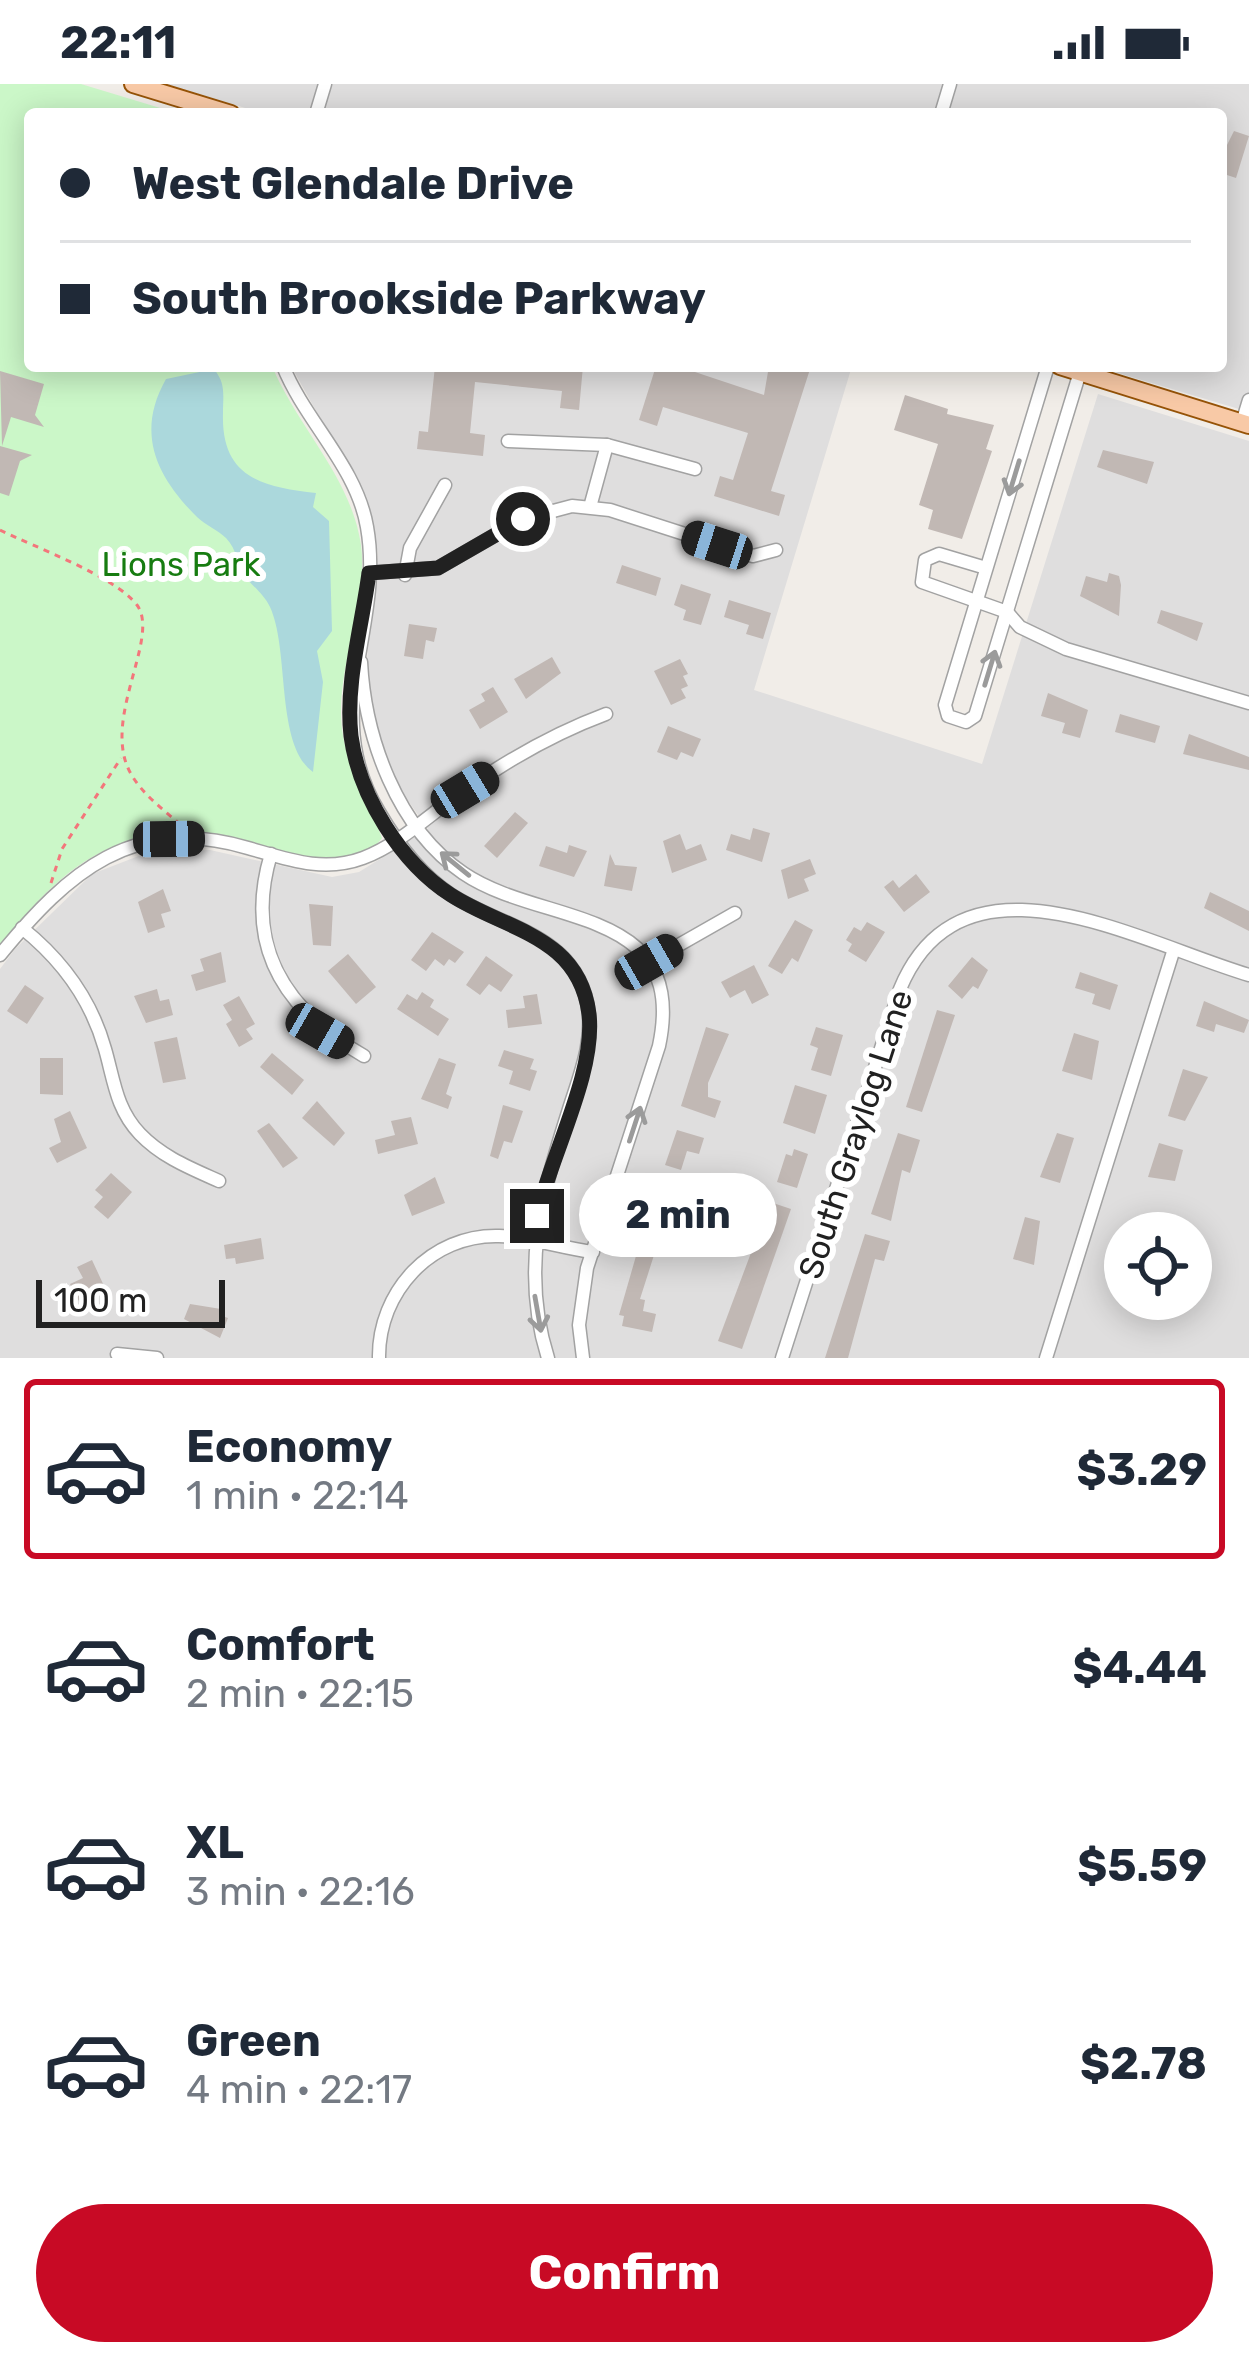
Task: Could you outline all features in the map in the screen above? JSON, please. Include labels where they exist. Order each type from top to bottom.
[{"type":"main road","points":[[133,84],[211,108]]},
{"type":"main road","points":[[1080,372],[1247,425]]},
{"type":"street","points":[[286,372],[364,509],[369,573],[350,706],[352,742],[365,787],[397,840],[453,896],[547,941],[565,958],[585,994],[589,1039],[541,1196],[535,1240],[536,1307],[548,1358]]},
{"type":"street","points":[[1046,372],[945,705],[948,716],[965,722],[975,716],[1080,372]]},
{"type":"street","points":[[1247,425],[1249,400]]},
{"type":"street","points":[[508,441],[607,445],[694,469]]},
{"type":"street","points":[[590,507],[607,445]]},
{"type":"street","points":[[405,574],[410,548],[445,485]]},
{"type":"street","points":[[369,573],[405,574],[460,560],[544,510],[590,507],[753,556],[776,550]]},
{"type":"street","points":[[986,568],[939,554],[925,560],[920,573],[922,582],[1007,612],[1020,627],[1066,649],[1249,703]]},
{"type":"street","points":[[360,633],[363,703],[373,737],[418,824],[464,873],[520,900],[604,925],[633,942],[649,962],[662,1000],[662,1033],[581,1294],[583,1358]]},
{"type":"street","points":[[0,955],[56,889],[86,866],[131,846],[197,839],[334,866],[397,840],[524,754],[606,714]]},
{"type":"street","points":[[272,854],[260,908],[275,966],[320,1031],[364,1057]]},
{"type":"street","name":"South Graylog Lane","points":[[782,1358],[900,989],[917,955],[951,925],[997,908],[1038,910],[1173,952]]},
{"type":"street","points":[[649,962],[735,913]]},
{"type":"street","points":[[22,928],[52,954],[86,1000],[115,1092],[133,1126],[171,1160],[219,1181]]},
{"type":"street","points":[[1046,1358],[1173,952],[1249,975]]},
{"type":"street","points":[[379,1358],[392,1299],[421,1263],[461,1241],[496,1236],[593,1252]]},
{"type":"street","points":[[117,1354],[157,1358]]},
{"type":"path","points":[[0,530],[108,584],[137,605],[143,629],[124,694],[123,756],[145,793],[197,839]]},
{"type":"path","points":[[56,889],[50,882],[62,849],[123,756]]},
{"type":"shaded area","points":[[166,84],[1249,84],[1249,412],[1115,372],[1227,372],[1227,108],[245,108]]},
{"type":"shaded area","points":[[294,372],[850,372],[754,690],[982,764],[1098,394],[1249,441],[1249,1358],[0,1358],[0,969],[92,874],[149,852],[210,850],[332,877],[359,872],[428,829],[404,795],[378,739],[366,668],[378,554],[368,504]]},
{"type":"green space","name":"Lions Park","points":[[0,84],[81,84],[160,108],[24,108],[24,372],[275,372],[347,497],[361,545],[361,586],[342,688],[342,727],[349,760],[382,838],[366,853],[328,861],[223,835],[172,834],[133,840],[69,873],[0,944]]},
{"type":"water","points":[[216,372],[223,390],[224,435],[237,465],[262,482],[316,493],[313,507],[329,521],[332,631],[317,651],[323,682],[313,772],[293,741],[270,607],[244,574],[230,542],[197,517],[170,485],[154,452],[152,417],[166,379]]},
{"type":"building","points":[[1234,131],[1249,136],[1236,178],[1227,175],[1227,145]]},
{"type":"building","points":[[0,371],[44,384],[35,415],[44,427],[11,417],[2,446]]},
{"type":"building","points":[[434,372],[582,372],[579,410],[560,408],[562,391],[475,382],[470,433],[485,435],[483,456],[417,449],[419,431],[428,432]]},
{"type":"building","points":[[654,372],[695,372],[764,395],[768,372],[809,372],[771,491],[785,495],[779,516],[714,496],[720,476],[733,480],[748,433],[663,407],[657,426],[639,420]]},
{"type":"building","points":[[905,395],[948,409],[947,414],[994,425],[986,449],[992,451],[962,539],[928,529],[933,510],[919,505],[938,444],[894,430]]},
{"type":"building","points":[[0,446],[32,455],[20,461],[9,496],[0,493]]},
{"type":"building","points":[[1103,450],[1154,462],[1147,484],[1097,467]]},
{"type":"building","points":[[622,565],[661,578],[656,596],[616,583]]},
{"type":"building","points":[[1109,573],[1119,576],[1119,616],[1080,596],[1086,576],[1107,582]]},
{"type":"building","points":[[681,584],[711,594],[701,625],[683,620],[686,610],[674,605]]},
{"type":"building","points":[[729,600],[771,613],[763,639],[746,634],[749,625],[724,617]]},
{"type":"building","points":[[1161,610],[1203,623],[1197,641],[1157,623]]},
{"type":"building","points":[[409,624],[437,628],[434,642],[426,640],[423,659],[404,656]]},
{"type":"building","points":[[552,657],[561,673],[526,699],[514,679]]},
{"type":"building","points":[[680,659],[688,674],[683,676],[688,686],[681,689],[686,698],[671,705],[654,671]]},
{"type":"building","points":[[493,687],[508,712],[480,729],[469,710],[485,701],[481,694]]},
{"type":"building","points":[[1048,693],[1088,710],[1080,738],[1062,733],[1065,723],[1041,716]]},
{"type":"building","points":[[1120,714],[1160,726],[1155,743],[1115,732]]},
{"type":"building","points":[[668,726],[701,739],[693,757],[681,752],[677,760],[657,752]]},
{"type":"building","points":[[1189,734],[1249,757],[1249,770],[1183,754]]},
{"type":"building","points":[[515,812],[528,823],[497,858],[484,846]]},
{"type":"building","points":[[753,828],[770,833],[762,862],[726,850],[731,834],[750,840]]},
{"type":"building","points":[[680,834],[686,850],[701,844],[707,860],[672,873],[663,841]]},
{"type":"building","points":[[569,845],[587,851],[574,877],[539,866],[546,846],[567,853]]},
{"type":"building","points":[[610,854],[615,865],[637,867],[632,891],[604,886]]},
{"type":"building","points":[[810,859],[816,874],[804,879],[809,891],[788,899],[781,870]]},
{"type":"building","points":[[916,874],[930,892],[904,912],[884,887],[893,880],[899,888]]},
{"type":"building","points":[[163,889],[171,911],[161,914],[165,927],[148,933],[138,902]]},
{"type":"building","points":[[1210,892],[1249,911],[1249,931],[1204,908]]},
{"type":"building","points":[[309,904],[333,906],[331,946],[313,945]]},
{"type":"building","points":[[795,920],[813,930],[798,962],[792,958],[782,974],[768,966]]},
{"type":"building","points":[[867,922],[885,932],[866,962],[848,951],[852,944],[846,940],[854,927],[861,931]]},
{"type":"building","points":[[432,932],[464,952],[455,963],[449,959],[444,966],[435,959],[426,971],[411,960]]},
{"type":"building","points":[[221,952],[226,982],[196,991],[191,975],[204,971],[200,959]]},
{"type":"building","points":[[348,954],[376,987],[356,1004],[328,971]]},
{"type":"building","points":[[486,956],[513,975],[501,992],[489,984],[480,995],[466,985]]},
{"type":"building","points":[[972,957],[988,970],[978,989],[973,986],[962,999],[948,986]]},
{"type":"building","points":[[754,965],[769,995],[752,1004],[745,990],[730,998],[721,982]]},
{"type":"building","points":[[1080,972],[1118,985],[1110,1010],[1092,1004],[1095,994],[1075,988]]},
{"type":"building","points":[[25,985],[44,998],[27,1024],[7,1011]]},
{"type":"building","points":[[157,989],[160,1001],[169,999],[173,1015],[146,1023],[134,996]]},
{"type":"building","points":[[422,992],[434,1000],[430,1007],[449,1019],[438,1036],[397,1009],[407,994],[417,1000]]},
{"type":"building","points":[[537,994],[542,1024],[508,1028],[506,1010],[525,1008],[523,996]]},
{"type":"building","points":[[239,996],[255,1024],[246,1029],[253,1039],[239,1047],[226,1024],[232,1020],[223,1005]]},
{"type":"building","points":[[1204,1001],[1249,1020],[1244,1033],[1216,1024],[1214,1032],[1196,1026]]},
{"type":"building","points":[[937,1010],[955,1015],[922,1112],[906,1107]]},
{"type":"building","points":[[706,1027],[729,1034],[708,1083],[708,1097],[721,1101],[715,1118],[681,1106]]},
{"type":"building","points":[[816,1027],[843,1035],[831,1076],[811,1070],[818,1048],[810,1045]]},
{"type":"building","points":[[1074,1033],[1099,1041],[1092,1080],[1062,1071]]},
{"type":"building","points":[[177,1037],[186,1079],[163,1083],[154,1042]]},
{"type":"building","points":[[504,1050],[534,1059],[530,1069],[537,1071],[530,1091],[509,1084],[513,1071],[498,1066]]},
{"type":"building","points":[[272,1053],[304,1080],[292,1095],[260,1067]]},
{"type":"building","points":[[40,1058],[63,1058],[63,1095],[40,1094]]},
{"type":"building","points":[[439,1058],[456,1064],[446,1094],[452,1097],[448,1109],[421,1099]]},
{"type":"building","points":[[1183,1069],[1208,1077],[1185,1121],[1168,1116]]},
{"type":"building","points":[[795,1085],[827,1095],[815,1134],[783,1123]]},
{"type":"building","points":[[317,1101],[345,1133],[334,1146],[302,1118]]},
{"type":"building","points":[[503,1105],[523,1111],[512,1143],[504,1141],[498,1159],[490,1156]]},
{"type":"building","points":[[70,1111],[87,1148],[57,1163],[49,1148],[61,1142],[54,1119]]},
{"type":"building","points":[[411,1117],[418,1144],[378,1154],[375,1140],[395,1135],[391,1121]]},
{"type":"building","points":[[269,1123],[298,1158],[283,1168],[257,1131]]},
{"type":"building","points":[[677,1130],[704,1138],[699,1154],[687,1151],[681,1170],[665,1165]]},
{"type":"building","points":[[898,1133],[920,1140],[910,1173],[902,1170],[891,1221],[871,1214]]},
{"type":"building","points":[[1057,1133],[1074,1138],[1060,1183],[1040,1177]]},
{"type":"building","points":[[1159,1143],[1183,1150],[1175,1181],[1148,1177]]},
{"type":"building","points":[[794,1149],[808,1154],[797,1188],[777,1182],[786,1154],[792,1156]]},
{"type":"building","points":[[111,1173],[132,1192],[108,1219],[94,1207],[103,1197],[95,1190]]},
{"type":"building","points":[[435,1177],[445,1203],[412,1216],[404,1195]]},
{"type":"building","points":[[657,1183],[687,1193],[670,1233],[662,1230],[640,1299],[645,1300],[643,1311],[656,1314],[652,1332],[622,1326],[624,1316],[619,1315]]},
{"type":"building","points":[[770,1202],[791,1209],[742,1349],[718,1341]]},
{"type":"building","points":[[1025,1217],[1040,1221],[1034,1265],[1013,1259]]},
{"type":"building","points":[[865,1234],[890,1241],[884,1261],[875,1259],[848,1358],[825,1358]]},
{"type":"building","points":[[261,1238],[264,1259],[236,1264],[235,1258],[226,1259],[224,1245]]},
{"type":"building","points":[[92,1260],[105,1288],[81,1305],[70,1284],[83,1278],[77,1267]]},
{"type":"building","points":[[190,1304],[221,1309],[219,1315],[228,1318],[220,1338],[184,1319]]},
{"type":"route","points":[[523,519],[483,547],[438,568],[418,574],[369,573],[350,706],[352,742],[365,787],[421,870],[465,903],[547,941],[565,958],[585,994],[590,1027],[585,1058],[537,1216]]}]
